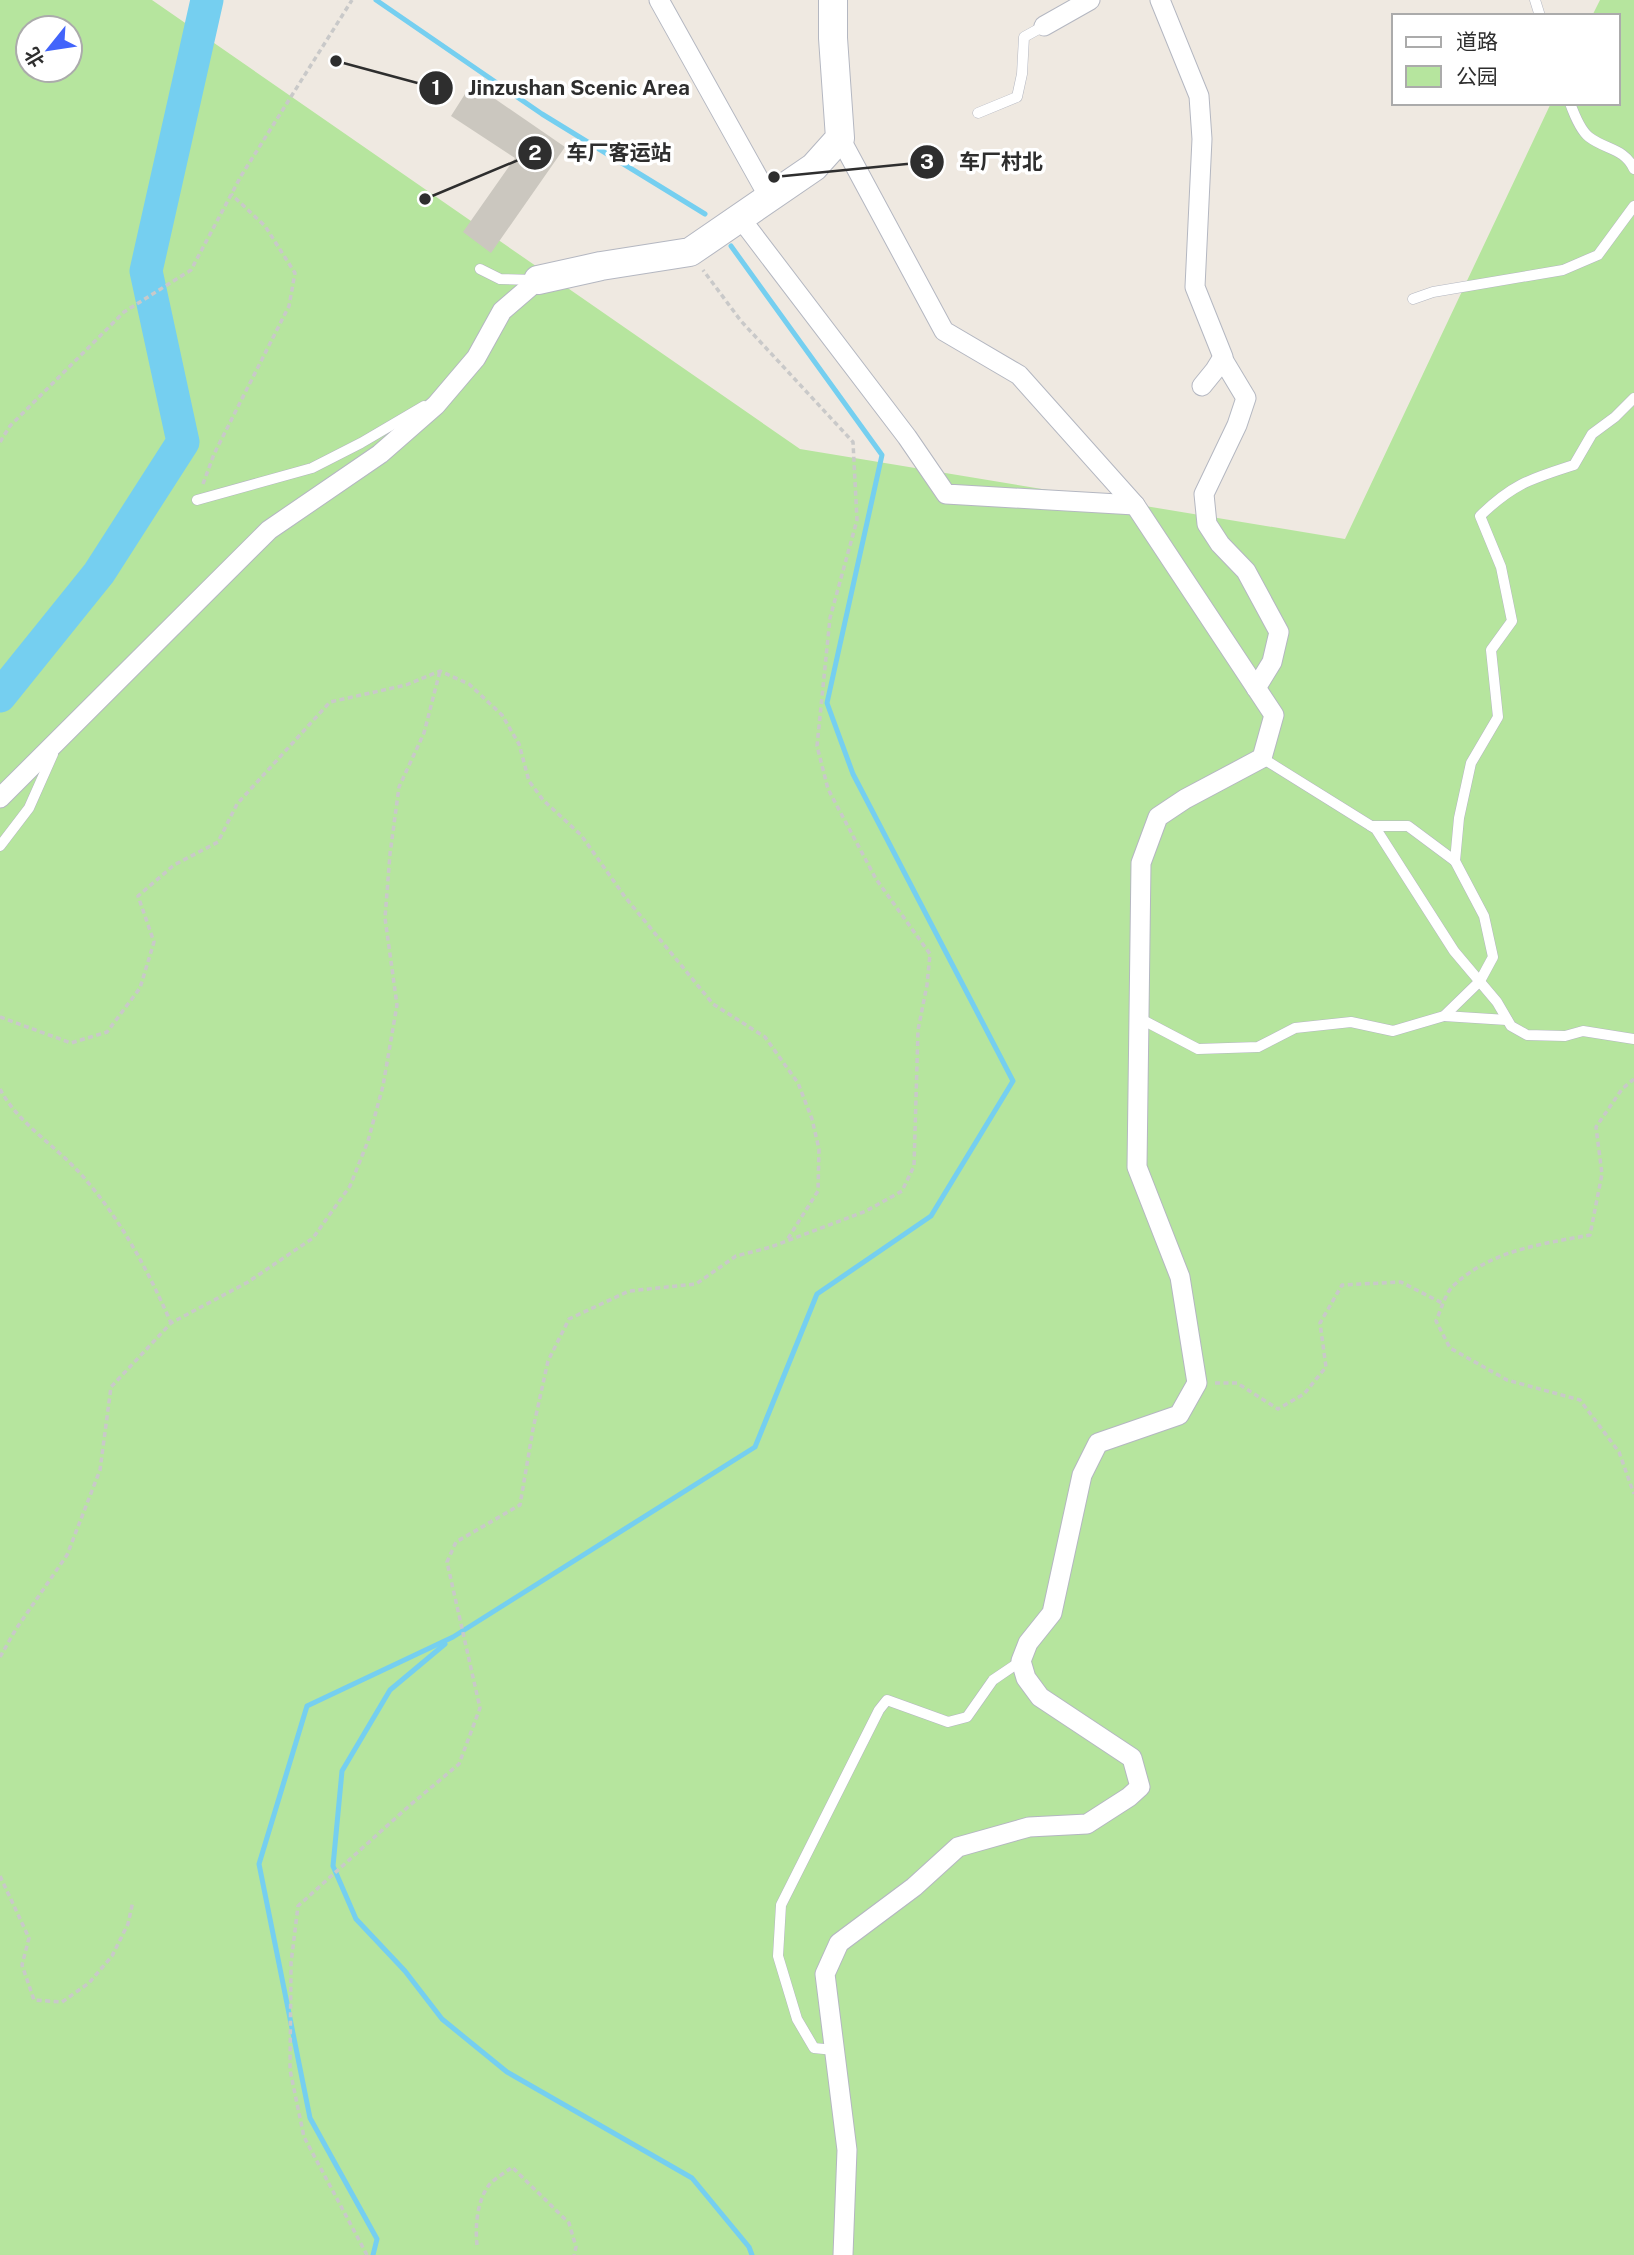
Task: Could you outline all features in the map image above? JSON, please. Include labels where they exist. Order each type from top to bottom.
[{"type":"street","points":[[659,0],[770,200]]},
{"type":"street","points":[[833,0],[839,138],[944,331],[1018,375],[1135,505],[1274,715],[1262,758],[1185,799],[1158,817],[1140,863],[1136,1167],[1180,1277],[1197,1382],[1179,1415],[1098,1443],[1082,1475],[1052,1613],[1028,1643],[1021,1661],[1026,1678],[1040,1697],[1132,1758],[1140,1787],[1087,1824],[1029,1827],[958,1847],[914,1887],[839,1943],[825,1974],[847,2150],[844,2255]]},
{"type":"street","points":[[1044,26],[1090,0]]},
{"type":"street","points":[[1160,0],[1199,96],[1202,139],[1195,287],[1222,358],[1246,398],[1237,425],[1204,494],[1207,524],[1220,544],[1246,571],[1279,632],[1272,662],[1256,688]]},
{"type":"street","points":[[0,799],[269,530],[380,454],[436,405],[476,358],[502,311],[538,280],[601,266],[690,252],[770,200],[814,167],[839,138]]},
{"type":"street","points":[[741,219],[907,437],[946,494],[1135,505]]},
{"type":"street","points":[[1202,386],[1222,358]]},
{"type":"lane","points":[[978,113],[1017,97],[1022,74],[1024,37],[1044,26]]},
{"type":"lane","points":[[1571,105],[1573,114],[1588,136],[1628,157],[1634,169]]},
{"type":"lane","points":[[1413,299],[1433,292],[1563,270],[1598,256],[1634,206]]},
{"type":"lane","points":[[480,269],[500,279],[538,280]]},
{"type":"lane","points":[[197,500],[312,468],[361,443],[448,391]]},
{"type":"lane","points":[[1455,861],[1471,763],[1498,717],[1491,650],[1512,621],[1501,567],[1480,516],[1501,496],[1522,482],[1574,465],[1592,434],[1634,398]]},
{"type":"lane","points":[[0,846],[29,808],[58,740]]},
{"type":"lane","points":[[1262,758],[1376,829],[1454,951],[1497,1002],[1511,1026],[1527,1035],[1565,1036],[1583,1031],[1634,1040]]},
{"type":"lane","points":[[1371,826],[1408,826],[1455,861],[1484,916],[1493,957],[1480,982],[1444,1016]]},
{"type":"lane","points":[[1139,1017],[1198,1049],[1258,1047],[1295,1028],[1351,1022],[1393,1031],[1444,1016],[1507,1020]]},
{"type":"lane","points":[[834,2050],[814,2048],[797,2018],[778,1956],[781,1905],[879,1710],[887,1700],[948,1722],[967,1717],[993,1680],[1021,1661]]},
{"type":"path","points":[[0,442],[9,426],[124,312],[191,270],[231,194],[352,0]]},
{"type":"path","points":[[197,500],[214,454],[289,306],[295,273],[265,226],[231,194]]},
{"type":"path","points":[[367,2255],[304,2137],[290,2070],[291,1963],[298,1906],[459,1764],[480,1708],[446,1562],[456,1542],[520,1505],[548,1361],[569,1319],[629,1291],[696,1284],[736,1256],[786,1241],[866,1210],[902,1191],[914,1166],[918,1030],[928,985],[930,954],[876,880],[828,789],[817,746],[830,618],[857,520],[853,442],[741,321],[690,252]]},
{"type":"path","points":[[0,1017],[71,1043],[107,1032],[139,988],[154,942],[138,896],[174,865],[218,842],[237,804],[330,702],[406,685],[440,671],[469,684],[502,715],[519,744],[529,781],[543,800],[581,835],[625,897],[713,1004],[765,1037],[798,1083],[819,1149],[818,1191],[786,1241]]},
{"type":"path","points":[[0,1657],[67,1555],[100,1470],[111,1387],[172,1323],[248,1282],[313,1238],[350,1186],[368,1141],[383,1086],[397,1005],[385,918],[398,787],[425,733],[440,671]]},
{"type":"path","points":[[1634,1079],[1622,1088],[1597,1127],[1602,1174],[1590,1235],[1517,1249],[1484,1264],[1451,1288],[1436,1321],[1450,1348],[1507,1380],[1580,1400],[1619,1452],[1634,1494]]},
{"type":"path","points":[[0,1089],[8,1104],[79,1172],[122,1226],[151,1276],[172,1323]]},
{"type":"path","points":[[1197,1382],[1237,1383],[1278,1409],[1304,1394],[1326,1367],[1320,1323],[1342,1285],[1401,1282],[1444,1304]]},
{"type":"path","points":[[0,1876],[29,1938],[22,1965],[34,2000],[62,2002],[89,1983],[112,1956],[128,1924],[133,1901]]},
{"type":"path","points":[[477,2245],[478,2211],[489,2186],[512,2167],[569,2223],[576,2248],[574,2255]]},
{"type":"green space","points":[[0,0],[152,0],[800,449],[1345,539],[1550,105],[1620,105],[1620,14],[1593,14],[1600,0],[1634,0],[1634,2255],[0,2255]]},
{"type":"building","points":[[472,83],[565,147],[491,253],[463,232],[515,158],[451,116]]},
{"type":"waterway","points":[[0,696],[99,573],[183,442],[146,271],[207,0]]},
{"type":"waterway","points":[[376,0],[542,114],[705,214]]},
{"type":"waterway","points":[[373,2255],[377,2239],[310,2118],[259,1864],[307,1706],[453,1637],[755,1447],[817,1294],[931,1216],[1013,1081],[853,774],[827,703],[882,455],[731,246]]},
{"type":"waterway","points":[[445,1644],[390,1690],[342,1771],[333,1866],[356,1919],[405,1971],[442,2019],[507,2072],[692,2178],[749,2247],[752,2255]]},
{"type":"place","name":"Jinzushan Scenic Area","points":[[336,61]]},
{"type":"place","name":"车厂村北","points":[[774,177]]},
{"type":"place","name":"车厂客运站","points":[[425,199]]}]
